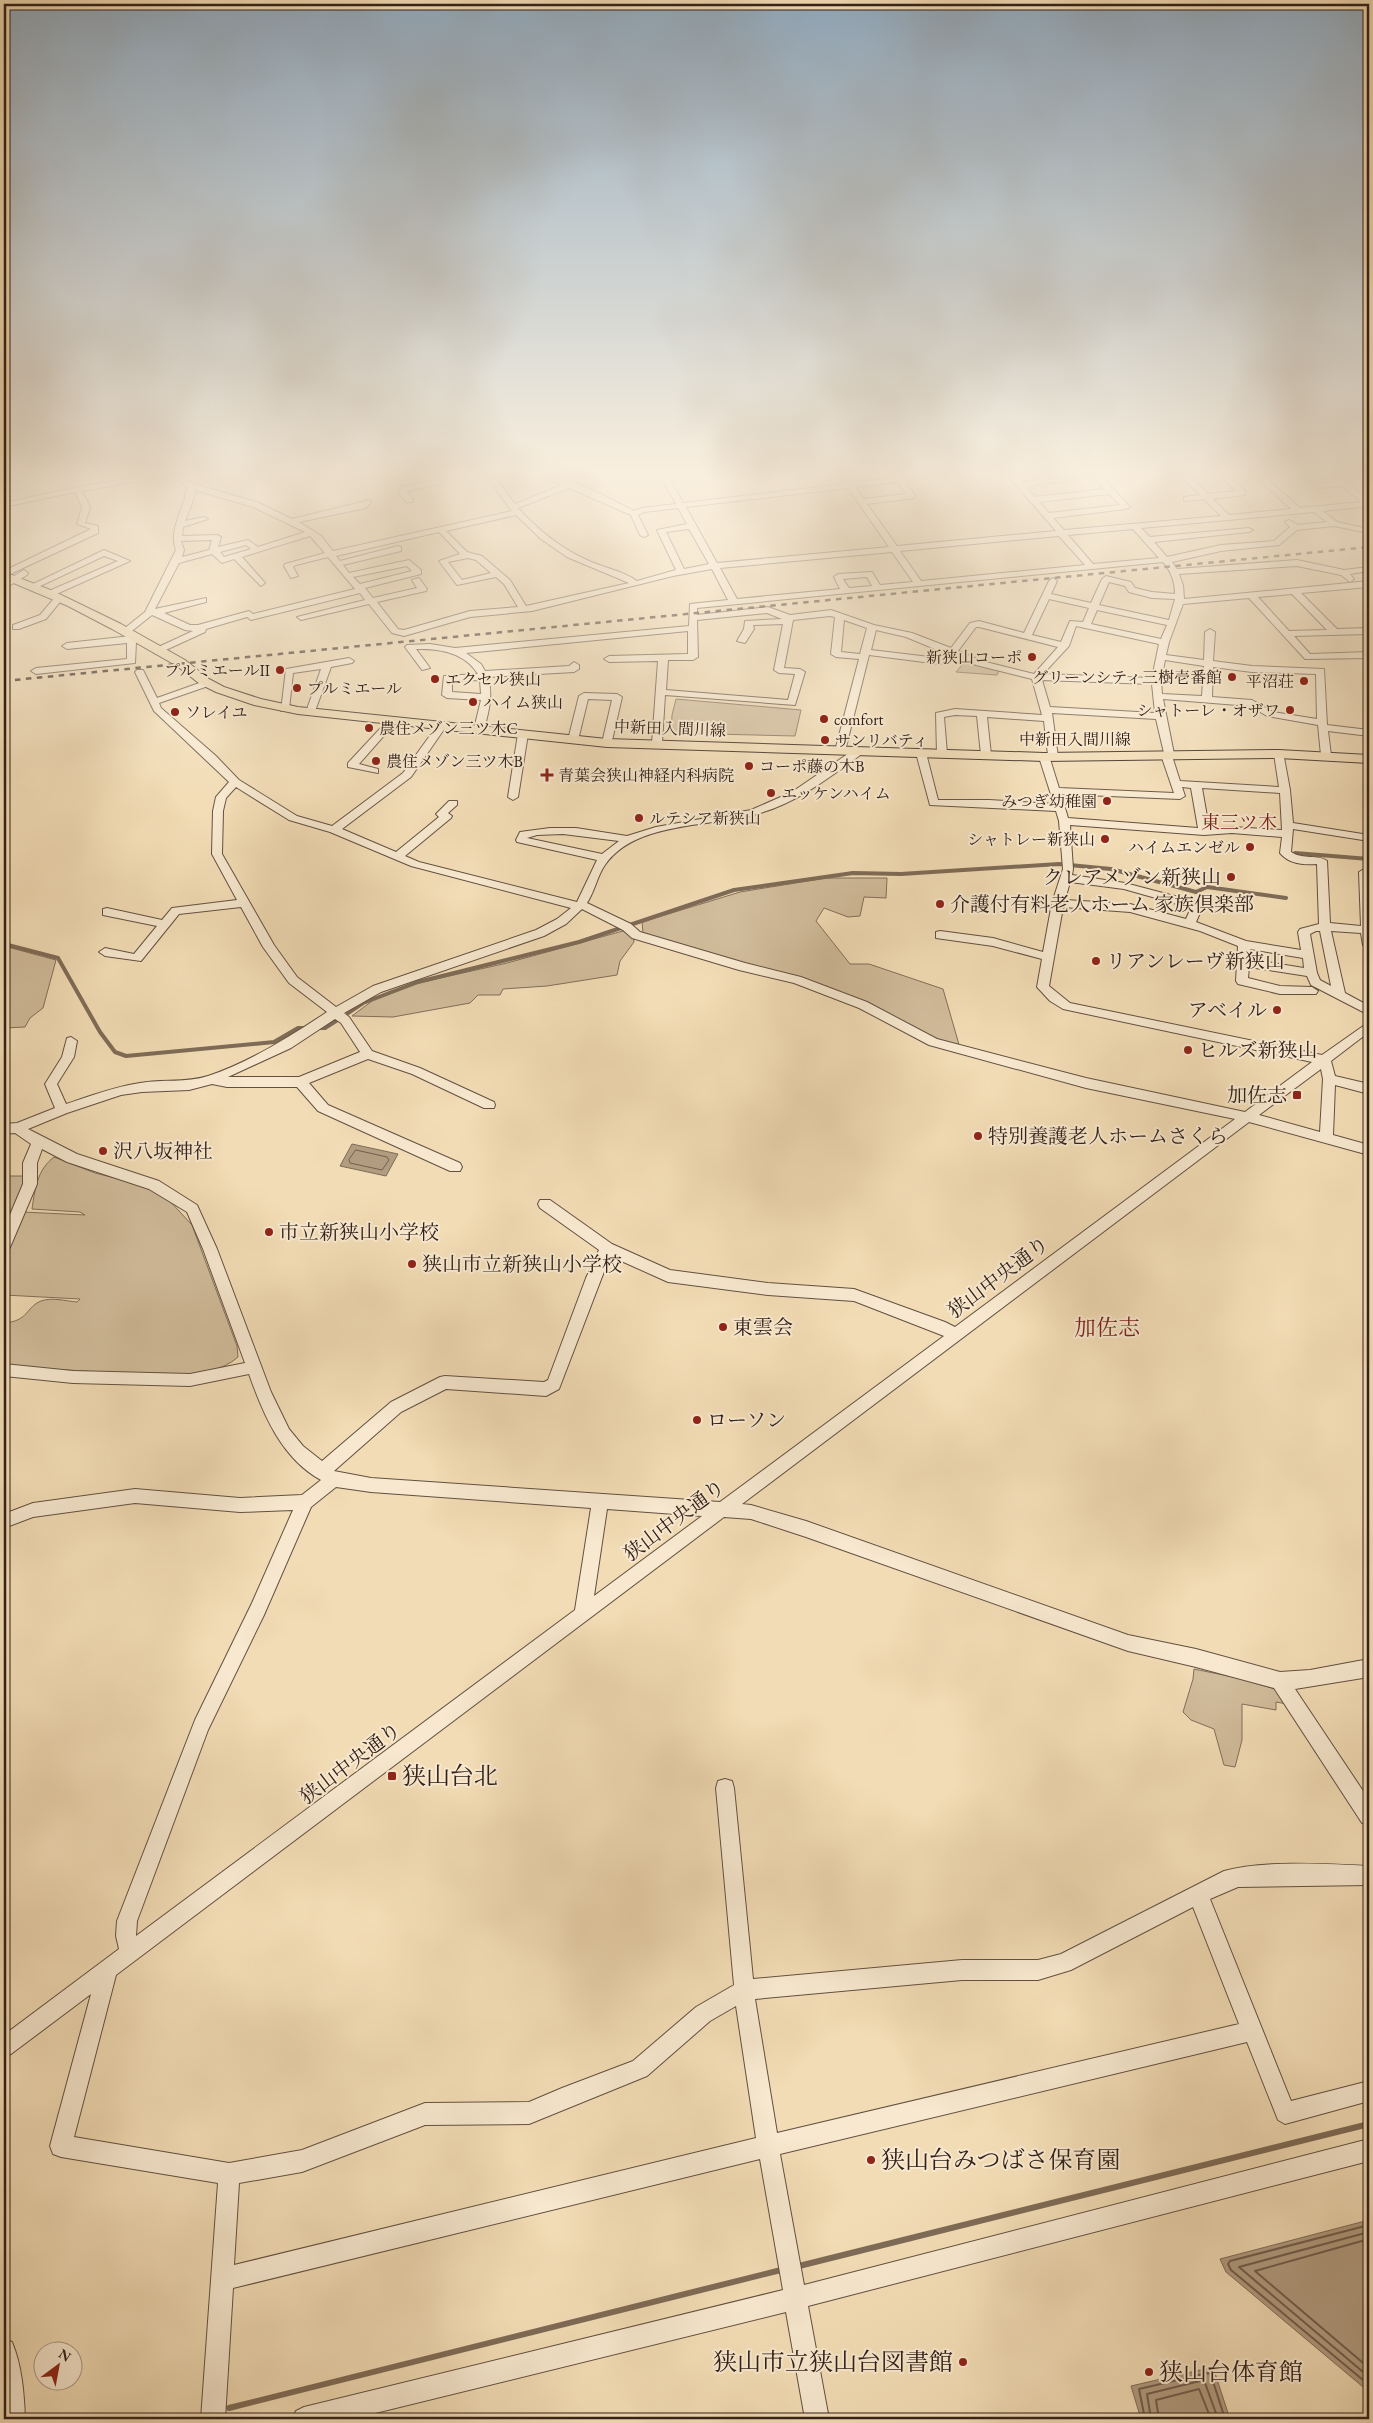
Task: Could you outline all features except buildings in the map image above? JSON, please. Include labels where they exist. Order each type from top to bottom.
[{"type":"main road","name":"中新田入間川線","points":[[43,590],[56,595],[181,664],[208,683],[242,697],[284,709],[607,742],[1048,757],[1280,754],[1326,755],[1369,759]]},
{"type":"street","points":[[16,627],[23,621],[36,620],[48,612],[56,595],[66,590]]},
{"type":"street","points":[[67,646],[130,637],[153,612],[163,590]]},
{"type":"street","points":[[153,612],[188,628],[204,627],[249,614],[252,617],[351,590]]},
{"type":"street","points":[[361,590],[395,630],[404,633],[418,627],[470,614],[524,609],[609,590]]},
{"type":"street","points":[[301,617],[419,590]]},
{"type":"street","points":[[512,590],[524,609]]},
{"type":"street","points":[[727,590],[734,602]]},
{"type":"street","points":[[609,659],[693,657],[693,606],[861,590]]},
{"type":"street","points":[[1027,636],[1049,590]]},
{"type":"street","points":[[1086,625],[1101,590]]},
{"type":"street","points":[[1132,590],[1180,600],[1312,590]]},
{"type":"street","points":[[1056,792],[1180,796],[1167,755],[1156,681],[1164,642],[1180,600],[1178,590]]},
{"type":"street","points":[[1295,592],[1335,633]]},
{"type":"street","points":[[1046,596],[1172,623]]},
{"type":"street","points":[[1252,596],[1308,657],[1369,655]]},
{"type":"street","points":[[153,612],[203,600]]},
{"type":"street","points":[[694,618],[768,610],[788,619]]},
{"type":"street","points":[[742,641],[749,629],[748,623],[814,617],[825,614],[840,616],[872,627],[909,635],[1005,670],[1036,676],[1156,681]]},
{"type":"street","points":[[840,616],[836,654],[864,654],[940,661],[973,625],[979,624],[1064,646]]},
{"type":"street","points":[[661,692],[792,703],[800,672],[779,670],[788,619]]},
{"type":"street","points":[[1036,676],[1064,646],[1073,622],[1164,642]]},
{"type":"street","points":[[157,651],[205,629],[204,627]]},
{"type":"street","points":[[840,751],[872,627]]},
{"type":"street","points":[[425,668],[410,646],[428,645],[456,651],[694,628]]},
{"type":"street","points":[[1286,634],[1369,631]]},
{"type":"street","points":[[1207,699],[1210,632]]},
{"type":"street","points":[[36,671],[132,661],[130,637]]},
{"type":"street","points":[[456,651],[478,667],[483,676],[485,697],[479,729]]},
{"type":"street","points":[[1160,657],[1273,670],[1321,671],[1326,755]]},
{"type":"street","points":[[657,743],[663,659]]},
{"type":"street","points":[[284,709],[289,671],[349,661]]},
{"type":"street","points":[[311,712],[327,665]]},
{"type":"street","points":[[485,697],[447,695],[447,678],[574,669],[574,665]]},
{"type":"street","points":[[140,672],[157,709],[212,758],[235,782],[293,818],[334,830],[396,857],[434,870],[580,905],[627,927],[636,935],[743,967],[797,980],[863,1005],[933,1042],[1086,1083],[1247,1117],[1369,1150]]},
{"type":"street","points":[[1036,676],[1048,714],[1048,757],[1064,821],[1068,869],[1058,903],[1043,987],[1054,998],[1068,1006],[1325,1060],[1329,1079],[1326,1138]]},
{"type":"street","points":[[153,702],[208,683]]},
{"type":"street","points":[[573,740],[584,696],[617,697],[607,742]]},
{"type":"street","points":[[1157,696],[1252,703],[1270,714],[1369,733]]},
{"type":"street","points":[[942,754],[939,715],[955,712],[1160,716]]},
{"type":"street","points":[[982,714],[986,755]]},
{"type":"street","points":[[374,771],[352,765],[393,720]]},
{"type":"street","points":[[334,830],[407,774],[442,725]]},
{"type":"street","points":[[513,797],[523,734]]},
{"type":"street","points":[[11,1129],[120,1091],[142,1087],[189,1085],[213,1080],[287,1045],[336,1012],[377,989],[540,933],[562,922],[580,905],[596,870],[604,858],[628,840],[655,830],[740,815],[777,804],[859,752]]},
{"type":"street","points":[[921,753],[934,803],[988,803],[1061,808]]},
{"type":"street","points":[[1280,754],[1288,830],[1285,853],[1292,859],[1301,862],[1322,860],[1325,928],[1339,994]]},
{"type":"street","points":[[235,782],[221,796],[218,811],[217,854],[268,947],[293,980],[345,1020],[368,1054],[416,1071],[489,1105]]},
{"type":"street","points":[[1177,784],[1285,790]]},
{"type":"street","points":[[1196,785],[1204,832]]},
{"type":"street","points":[[396,857],[447,816],[441,814],[453,803]]},
{"type":"street","points":[[1064,821],[1204,832],[1288,830],[1369,838]]},
{"type":"street","points":[[604,858],[521,840],[524,834],[564,830],[594,833],[628,840]]},
{"type":"street","points":[[1364,872],[1366,930],[1367,942],[1369,942]]},
{"type":"street","points":[[1066,878],[1125,886],[1197,906],[1190,924]]},
{"type":"street","points":[[105,952],[137,958],[176,911],[243,903]]},
{"type":"street","points":[[1058,903],[1130,908],[1190,924],[1244,944],[1307,955]]},
{"type":"street","points":[[107,912],[164,924]]},
{"type":"street","points":[[1366,930],[1325,928],[1307,929],[1304,932],[1307,955],[1315,982],[1369,1011]]},
{"type":"street","points":[[940,935],[993,942],[1048,957]]},
{"type":"street","points":[[1244,944],[1242,981],[1280,990],[1312,991]]},
{"type":"street","points":[[1243,962],[1311,973]]},
{"type":"street","name":"狭山中央通り","points":[[4,2047],[1369,1026]]},
{"type":"street","points":[[62,1110],[51,1084],[68,1057],[71,1042]]},
{"type":"street","points":[[213,1080],[227,1082],[300,1082],[368,1054]]},
{"type":"street","points":[[1329,1079],[1369,1089]]},
{"type":"street","points":[[300,1082],[323,1108],[455,1167]]},
{"type":"street","points":[[11,1129],[72,1158],[154,1185],[192,1210],[210,1249],[254,1367],[283,1434],[296,1451],[327,1476],[371,1485],[751,1512],[806,1529],[1128,1643],[1196,1658],[1280,1681],[1310,1679],[1369,1668]]},
{"type":"street","points":[[4,1245],[30,1184],[30,1163],[38,1142]]},
{"type":"street","points":[[545,1204],[607,1248],[668,1276],[768,1289],[854,1295],[940,1326],[956,1336]]},
{"type":"street","points":[[130,1952],[126,1936],[127,1921],[201,1726],[258,1609],[305,1502],[327,1476],[396,1407],[444,1382],[546,1389],[554,1384],[593,1278],[607,1248]]},
{"type":"street","points":[[4,1370],[73,1377],[190,1380],[254,1367]]},
{"type":"street","points":[[4,1521],[32,1510],[135,1496],[240,1505],[305,1502]]},
{"type":"street","points":[[583,1615],[600,1500]]},
{"type":"street","points":[[1280,1681],[1369,1816]]},
{"type":"street","points":[[725,1788],[744,1990],[768,2146],[817,2419]]},
{"type":"street","points":[[108,1969],[61,2146],[229,2174],[302,2160],[425,2114],[529,2113],[562,2098],[640,2069],[703,2014],[744,1990],[962,1970],[1038,1970],[1064,1963],[1224,1880],[1238,1877],[1272,1875],[1369,1875]]},
{"type":"street","points":[[1198,1894],[1251,2031],[1285,2112],[1369,2091]]},
{"type":"street","points":[[222,2279],[1251,2031]]},
{"type":"street","points":[[304,2419],[796,2298],[1369,2150]]},
{"type":"street","points":[[213,2419],[229,2174]]},
{"type":"street","points":[[4,2350],[11,2382],[13,2419]]},
{"type":"shaded area","points":[[967,659],[999,670],[997,675],[956,672]]},
{"type":"shaded area","points":[[676,699],[801,710],[795,736],[671,733],[672,715]]},
{"type":"shaded area","points":[[826,878],[887,878],[886,898],[864,897],[860,916],[848,917],[824,908],[816,921],[850,964],[869,964],[943,989],[960,1048],[899,1021],[829,994],[737,962],[643,933],[642,922],[740,892]]},
{"type":"shaded area","points":[[623,931],[633,935],[634,942],[620,961],[617,975],[547,986],[503,989],[500,995],[478,995],[470,1003],[393,1017],[352,1016],[376,998],[414,984],[507,963]]},
{"type":"shaded area","points":[[4,946],[56,960],[43,1008],[30,1018],[25,1027],[4,1028]]},
{"type":"shaded area","points":[[54,1157],[95,1173],[142,1185],[167,1198],[192,1225],[237,1346],[238,1357],[217,1369],[177,1377],[4,1366],[4,1323],[18,1320],[41,1301],[54,1299],[77,1302],[80,1299],[4,1295],[4,1254],[23,1212],[85,1215],[80,1212],[32,1209],[40,1174]]},
{"type":"shaded area","points":[[4,1176],[28,1176],[4,1232]]},
{"type":"shaded area","points":[[1194,1669],[1238,1678],[1278,1690],[1287,1704],[1276,1702],[1276,1710],[1242,1704],[1242,1740],[1235,1767],[1224,1765],[1214,1729],[1191,1720],[1183,1712],[1193,1679]]},
{"type":"water","points":[[352,1144],[398,1154],[386,1176],[340,1166]]},
{"type":"water","points":[[1369,2220],[1369,2392],[1226,2272],[1220,2259]]},
{"type":"water","points":[[1213,2367],[1230,2419],[1141,2419],[1131,2386]]},
{"type":"waterway","points":[[1295,853],[1369,859]]},
{"type":"waterway","points":[[348,1013],[363,1003],[418,982],[579,942],[734,890],[853,873],[901,874],[1059,864],[1111,869],[1196,892],[1207,887],[1286,898]]},
{"type":"waterway","points":[[4,944],[58,958],[100,1032],[115,1052],[126,1056],[274,1042],[298,1028],[304,1028]]},
{"type":"waterway","points":[[320,1028],[325,1028],[339,1019]]},
{"type":"waterway","points":[[795,2267],[1369,2124]]},
{"type":"waterway","points":[[229,2408],[785,2269]]},
{"type":"railway","points":[[4,681],[930,590]]},
{"type":"place","name":"新狭山コーポ","points":[[1032,657]]},
{"type":"place","name":"プルミエールⅡ","points":[[280,670]]},
{"type":"place","name":"グリーンシティ三樹壱番館","points":[[1232,677]]},
{"type":"place","name":"エクセル狭山","points":[[435,679]]},
{"type":"place","name":"平沼荘","points":[[1304,681]]},
{"type":"place","name":"プルミエール","points":[[297,688]]},
{"type":"place","name":"ハイム狭山","points":[[473,702]]},
{"type":"place","name":"シャトーレ・オザワ","points":[[1290,710]]},
{"type":"place","name":"ソレイユ","points":[[175,712]]},
{"type":"place","name":"comfort","points":[[824,719]]},
{"type":"place","name":"農住メゾン三ツ木C","points":[[369,728]]},
{"type":"place","name":"サンリバティ","points":[[825,740]]},
{"type":"place","name":"農住メゾン三ツ木B","points":[[376,761]]},
{"type":"place","name":"コーポ藤の木B","points":[[749,766]]},
{"type":"place","name":"青葉会狭山神経内科病院","points":[[547,775]]},
{"type":"place","name":"エッケンハイム","points":[[771,793]]},
{"type":"place","name":"みつぎ幼稚園","points":[[1107,801]]},
{"type":"place","name":"ルテシア新狭山","points":[[639,818]]},
{"type":"place","name":"シャトレー新狭山","points":[[1105,839]]},
{"type":"place","name":"ハイムエンゼル","points":[[1250,847]]},
{"type":"place","name":"クレアメゾン新狭山","points":[[1231,877]]},
{"type":"place","name":"介護付有料老人ホーム 家族倶楽部","points":[[940,904]]},
{"type":"place","name":"リアンレーヴ新狭山","points":[[1096,961]]},
{"type":"place","name":"アベイル","points":[[1277,1010]]},
{"type":"place","name":"ヒルズ新狭山","points":[[1188,1050]]},
{"type":"place","name":"加佐志","points":[[1297,1095]]},
{"type":"place","name":"特別養護老人ホームさくら","points":[[978,1136]]},
{"type":"place","name":"沢八坂神社","points":[[103,1151]]},
{"type":"place","name":"市立新狭山小学校","points":[[269,1232]]},
{"type":"place","name":"狭山市立新狭山小学校","points":[[412,1264]]},
{"type":"place","name":"東雲会","points":[[723,1327]]},
{"type":"place","name":"ローソン","points":[[697,1420]]},
{"type":"place","name":"狭山台北","points":[[392,1776]]},
{"type":"place","name":"狭山台みつばさ保育園","points":[[871,2160]]},
{"type":"place","name":"狭山市立狭山台図書館","points":[[963,2362]]},
{"type":"place","name":"狭山台体育館","points":[[1149,2372]]},
{"type":"district","name":"東三ツ木","points":[[1239,822]]},
{"type":"district","name":"加佐志","points":[[1107,1327]]}]
